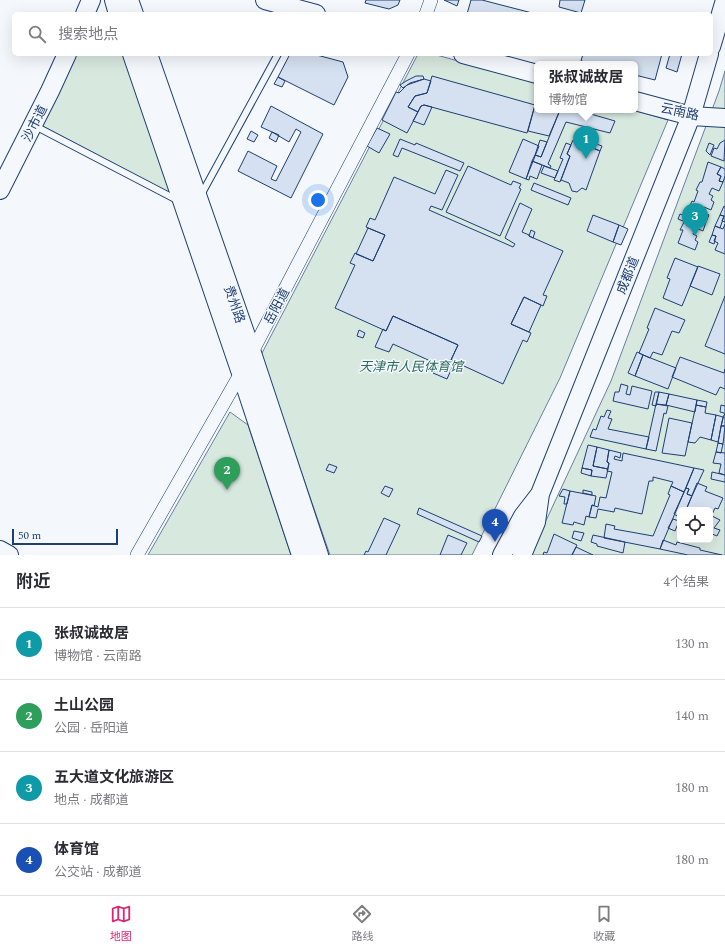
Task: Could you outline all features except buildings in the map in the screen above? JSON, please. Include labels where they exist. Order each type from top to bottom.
[{"type":"street","points":[[86,12],[91,0]]},
{"type":"street","points":[[114,0],[117,12]]},
{"type":"street","points":[[129,0],[133,12]]},
{"type":"street","points":[[265,0],[303,12]]},
{"type":"street","points":[[427,12],[431,0]]},
{"type":"street","points":[[713,40],[725,0]]},
{"type":"street","name":"沙市道","points":[[0,190],[66,56]]},
{"type":"street","name":"贵州路","points":[[133,56],[252,353],[319,555]]},
{"type":"street","name":"贵州路","points":[[149,56],[242,373],[301,555]]},
{"type":"street","name":"岳阳道","points":[[137,555],[242,373],[407,56]]},
{"type":"street","points":[[470,56],[534,73]]},
{"type":"street","name":"成都道","points":[[522,555],[536,522],[540,494],[691,116],[708,56]]},
{"type":"street","name":"云南路","points":[[638,102],[691,116],[725,118]]},
{"type":"street","name":"成都道","points":[[502,555],[523,516],[540,494]]},
{"type":"street","points":[[0,550],[9,555]]},
{"type":"lane","points":[[33,125],[191,201],[277,56]]},
{"type":"green space","points":[[70,56],[127,56],[179,198],[39,124]]},
{"type":"green space","name":"天津市人民体育馆","points":[[417,56],[440,56],[534,82],[534,113],[638,113],[638,111],[668,120],[560,378],[472,555],[330,555],[261,355]]},
{"type":"green space","points":[[725,71],[725,555],[530,555],[611,381],[719,91]]},
{"type":"green space","points":[[230,412],[248,425],[291,555],[148,555]]},
{"type":"place","name":"张叔诚故居","points":[[586,159]]},
{"type":"place","name":"五大道文化旅游区","points":[[695,236]]},
{"type":"place","name":"土山公园","points":[[227,490]]},
{"type":"place","name":"体育馆","points":[[495,542]]}]
